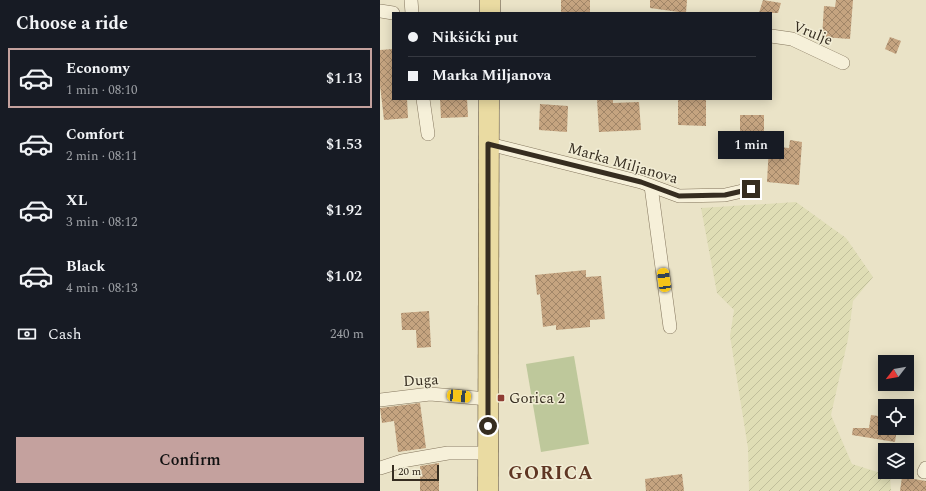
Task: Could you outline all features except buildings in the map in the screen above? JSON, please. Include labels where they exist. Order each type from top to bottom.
[{"type":"main road","points":[[490,0],[490,12]]},
{"type":"main road","points":[[488,491],[489,100]]},
{"type":"street","points":[[411,0],[412,12]]},
{"type":"street","points":[[380,11],[392,13]]},
{"type":"street","name":"Vrulje","points":[[772,36],[792,39],[842,63]]},
{"type":"street","points":[[423,100],[428,134]]},
{"type":"street","name":"Marka Miljanova","points":[[488,144],[651,186],[679,196],[725,195],[751,189]]},
{"type":"street","points":[[651,186],[670,327]]},
{"type":"street","name":"Duga","points":[[380,400],[430,394],[488,399]]},
{"type":"street","points":[[380,468],[402,461],[448,453],[488,453]]},
{"type":"shaded area","points":[[796,202],[846,238],[873,277],[853,301],[848,339],[831,415],[852,464],[878,472],[878,479],[890,479],[891,491],[749,491],[748,448],[730,336],[734,310],[717,293],[701,208]]},
{"type":"green space","points":[[574,356],[589,444],[541,452],[526,364]]},
{"type":"place","name":"Gorica 2","points":[[501,398]]},
{"type":"district","name":"GORICA","points":[[551,472]]},
{"type":"route","points":[[488,426],[488,144],[641,182],[679,196],[725,195],[751,189]]}]
